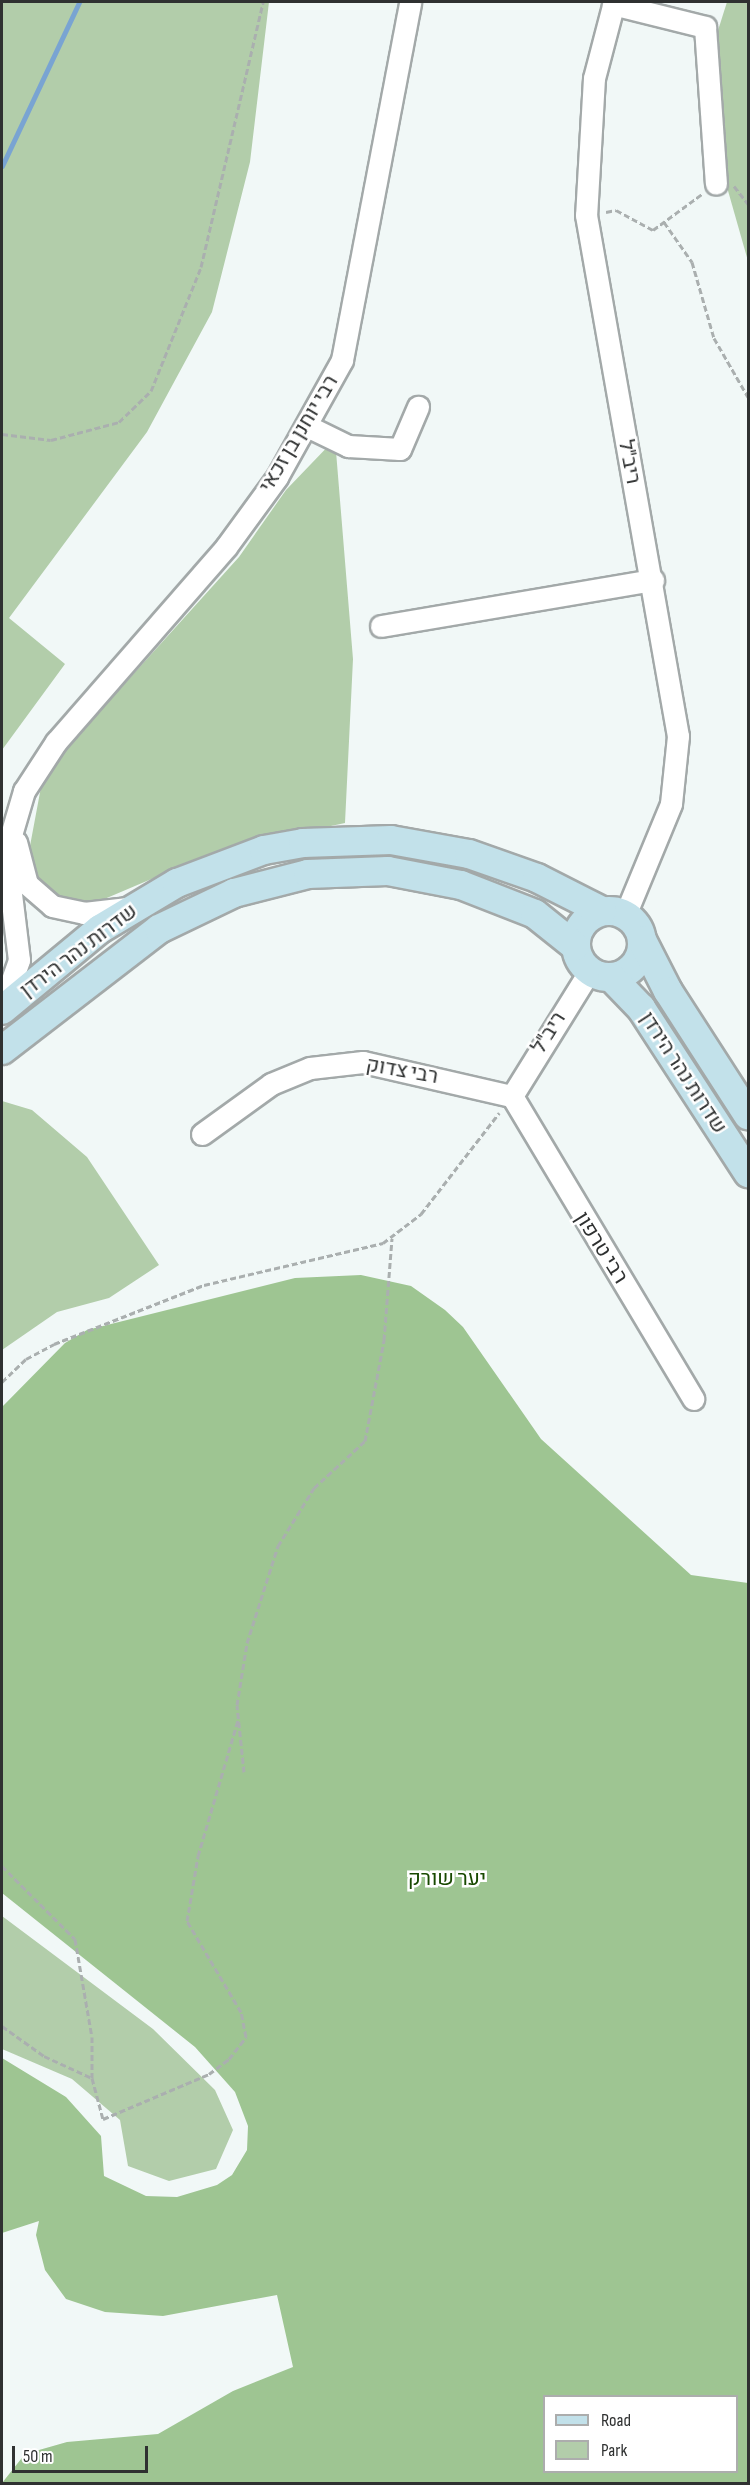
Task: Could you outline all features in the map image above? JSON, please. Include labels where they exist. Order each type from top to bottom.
[{"type":"main road","name":"שדרות נהר הירדן","points":[[2,1009],[135,908],[223,864],[264,850],[347,838],[391,840],[469,854],[537,878],[614,913]]},
{"type":"main road","name":"שדרות נהר הירדן","points":[[2,1050],[159,929],[223,898],[281,879],[368,870],[461,885],[535,914],[575,946]]},
{"type":"main road","points":[[614,913],[642,939],[638,961],[600,975],[575,946],[586,920],[614,913]]},
{"type":"main road","name":"שדרות נהר הירדן","points":[[642,939],[668,991],[744,1106]]},
{"type":"main road","name":"שדרות נהר הירדן","points":[[600,975],[641,1008],[748,1173]]},
{"type":"street","name":"רבי יוחנן בן זכאי","points":[[2,1009],[19,960],[6,852],[24,791],[56,741],[226,547],[307,426],[342,360],[350,333],[410,2]]},
{"type":"street","points":[[614,3],[705,27],[716,184]]},
{"type":"street","name":"ריב\"ל","points":[[614,3],[594,78],[586,215],[673,690],[677,773],[663,830],[614,913]]},
{"type":"street","points":[[307,426],[348,446],[400,449],[418,406]]},
{"type":"street","points":[[381,627],[653,580]]},
{"type":"street","name":"רבי יוחנן בן זכאי","points":[[24,791],[16,849],[24,876],[37,895],[66,911],[135,908]]},
{"type":"street","name":"ריב\"ל","points":[[512,1096],[600,975]]},
{"type":"street","name":"רבי צדוק","points":[[202,1134],[270,1084],[310,1068],[363,1062],[512,1096]]},
{"type":"street","name":"רבי טרפון","points":[[512,1096],[693,1399]]},
{"type":"path","points":[[2,434],[51,440],[119,422],[151,391],[201,267],[263,2]]},
{"type":"path","points":[[586,215],[616,210],[653,230],[726,176],[748,204]]},
{"type":"path","points":[[664,222],[692,262],[714,338],[748,397]]},
{"type":"path","points":[[2,1382],[26,1359],[54,1344],[204,1285],[392,1238],[421,1214],[512,1096]]},
{"type":"path","points":[[2,1866],[75,1939],[92,2037],[92,2078],[103,2119],[209,2074],[246,2037],[234,1997],[187,1921],[204,1834],[238,1720],[247,1643],[278,1546],[314,1488],[365,1441],[384,1340],[392,1238]]},
{"type":"path","points":[[238,1720],[244,1772]]},
{"type":"path","points":[[2,2026],[44,2056],[92,2078]]},
{"type":"green space","points":[[2,2],[269,2],[250,162],[212,312],[147,432],[9,618],[65,664],[2,750]]},
{"type":"green space","points":[[727,2],[748,2],[748,261],[717,152],[708,62]]},
{"type":"green space","points":[[335,439],[353,659],[345,823],[222,849],[95,903],[63,901],[38,884],[27,862],[41,787],[63,752],[239,557],[286,490]]},
{"type":"green space","points":[[2,1101],[32,1110],[87,1157],[159,1265],[109,1298],[57,1312],[2,1350]]},
{"type":"green space","name":"יער שורק","points":[[361,1275],[411,1286],[445,1310],[463,1327],[541,1439],[691,1575],[748,1583],[748,2483],[2,2483],[25,2454],[67,2442],[158,2434],[233,2391],[293,2367],[277,2295],[163,2316],[105,2312],[66,2299],[45,2270],[36,2235],[39,2221],[2,2233],[2,2058],[66,2097],[101,2136],[104,2176],[146,2196],[177,2197],[217,2185],[232,2175],[247,2150],[248,2126],[235,2092],[195,2047],[2,1893],[2,1407],[65,1343],[87,1330],[295,1278]]},
{"type":"green space","points":[[2,1916],[153,2029],[215,2090],[233,2130],[216,2169],[169,2181],[128,2166],[120,2120],[72,2079],[2,2049]]},
{"type":"waterway","points":[[2,166],[79,2]]}]
